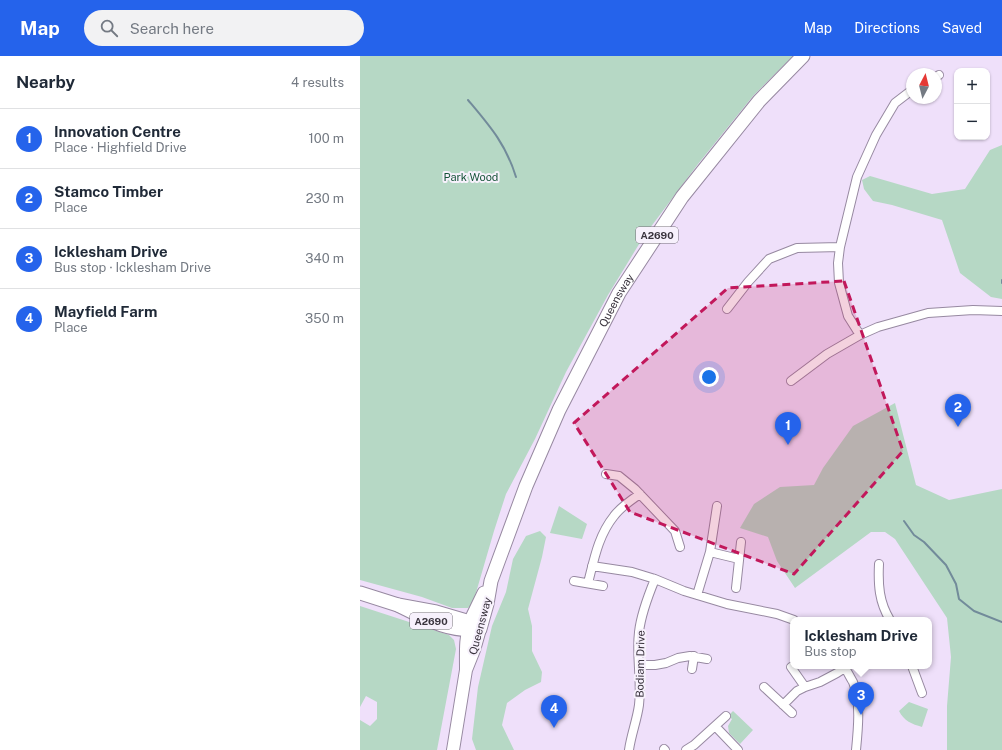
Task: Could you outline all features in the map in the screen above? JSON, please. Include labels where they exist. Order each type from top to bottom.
[{"type":"main road","name":"Queensway","points":[[453,750],[466,670],[474,650],[472,627],[480,600],[491,581],[524,493],[558,410],[619,293],[682,197],[759,101],[803,56]]},
{"type":"main road","name":"A2690","points":[[360,593],[398,605],[436,612],[472,627]]},
{"type":"street","points":[[860,335],[848,316],[839,283],[838,263],[840,247],[857,177],[876,135],[895,102],[906,94]]},
{"type":"street","points":[[726,309],[769,259],[797,248],[840,247]]},
{"type":"street","points":[[791,381],[827,354],[860,335],[878,327],[928,313],[973,310],[1002,312]]},
{"type":"street","points":[[606,474],[618,476],[640,494],[675,531],[680,547]]},
{"type":"street","points":[[588,583],[600,537],[614,516],[640,494]]},
{"type":"street","points":[[697,595],[710,552],[716,506]]},
{"type":"street","points":[[739,584],[741,542]]},
{"type":"street","points":[[710,552],[739,559]]},
{"type":"street","points":[[880,564],[878,583],[884,610],[888,617]]},
{"type":"street","points":[[592,566],[632,572],[727,604],[777,614],[790,619]]},
{"type":"street","name":"Bodiam Drive","points":[[629,750],[630,740],[639,706],[639,632],[644,606],[655,579]]},
{"type":"street","points":[[574,581],[603,586]]},
{"type":"street","points":[[640,665],[655,665],[666,663],[678,658],[694,656],[707,659]]},
{"type":"street","points":[[692,669],[694,656]]},
{"type":"street","points":[[792,669],[805,687]]},
{"type":"street","points":[[783,705],[797,691],[820,682],[842,669]]},
{"type":"street","points":[[846,669],[853,684],[857,700],[858,726],[856,750]]},
{"type":"street","points":[[913,669],[922,693]]},
{"type":"street","points":[[764,687],[792,713]]},
{"type":"street","points":[[686,750],[694,745],[726,716]]},
{"type":"street","points":[[715,726],[738,750]]},
{"type":"highlighted area","points":[[844,281],[903,451],[794,574],[630,512],[574,423],[728,288]]},
{"type":"green space","name":"Park Wood","points":[[360,56],[793,56],[753,96],[698,164],[644,236],[608,295],[566,372],[535,439],[506,494],[473,603],[468,608],[452,608],[422,597],[360,580]]},
{"type":"green space","points":[[1002,145],[1002,299],[991,297],[960,273],[942,220],[873,201],[864,189],[862,180],[870,176],[932,194],[965,189],[990,150]]},
{"type":"green space","points":[[895,403],[916,485],[949,500],[1002,489],[1002,750],[947,750],[947,706],[951,657],[947,618],[895,539],[885,532],[871,532],[795,588],[777,561],[768,537],[740,528],[754,504],[780,487],[814,485],[823,468],[853,426]]},
{"type":"green space","points":[[559,506],[587,524],[582,539],[550,533]]},
{"type":"green space","points":[[540,531],[546,537],[528,609],[532,626],[532,651],[542,672],[541,682],[525,690],[507,703],[502,725],[514,750],[476,750],[472,739],[478,687],[492,626],[506,592],[513,559],[526,536]]},
{"type":"green space","points":[[360,606],[449,635],[454,640],[456,649],[437,750],[360,750],[360,720],[370,726],[377,719],[377,702],[366,696],[360,707]]},
{"type":"green space","points":[[909,702],[928,709],[922,727],[909,722],[899,711]]},
{"type":"green space","points":[[733,711],[753,730],[740,744],[729,733],[728,726],[732,719],[728,716]]},
{"type":"waterway","points":[[468,100],[490,127],[502,145],[516,177]]},
{"type":"waterway","points":[[904,521],[914,535],[924,542],[946,565],[956,584],[959,599],[974,611],[1002,622]]},
{"type":"place","name":"Stamco Timber","points":[[958,427]]},
{"type":"place","name":"Innovation Centre","points":[[788,445]]},
{"type":"place","name":"Icklesham Drive","points":[[861,715]]},
{"type":"place","name":"Mayfield Farm","points":[[554,728]]}]
